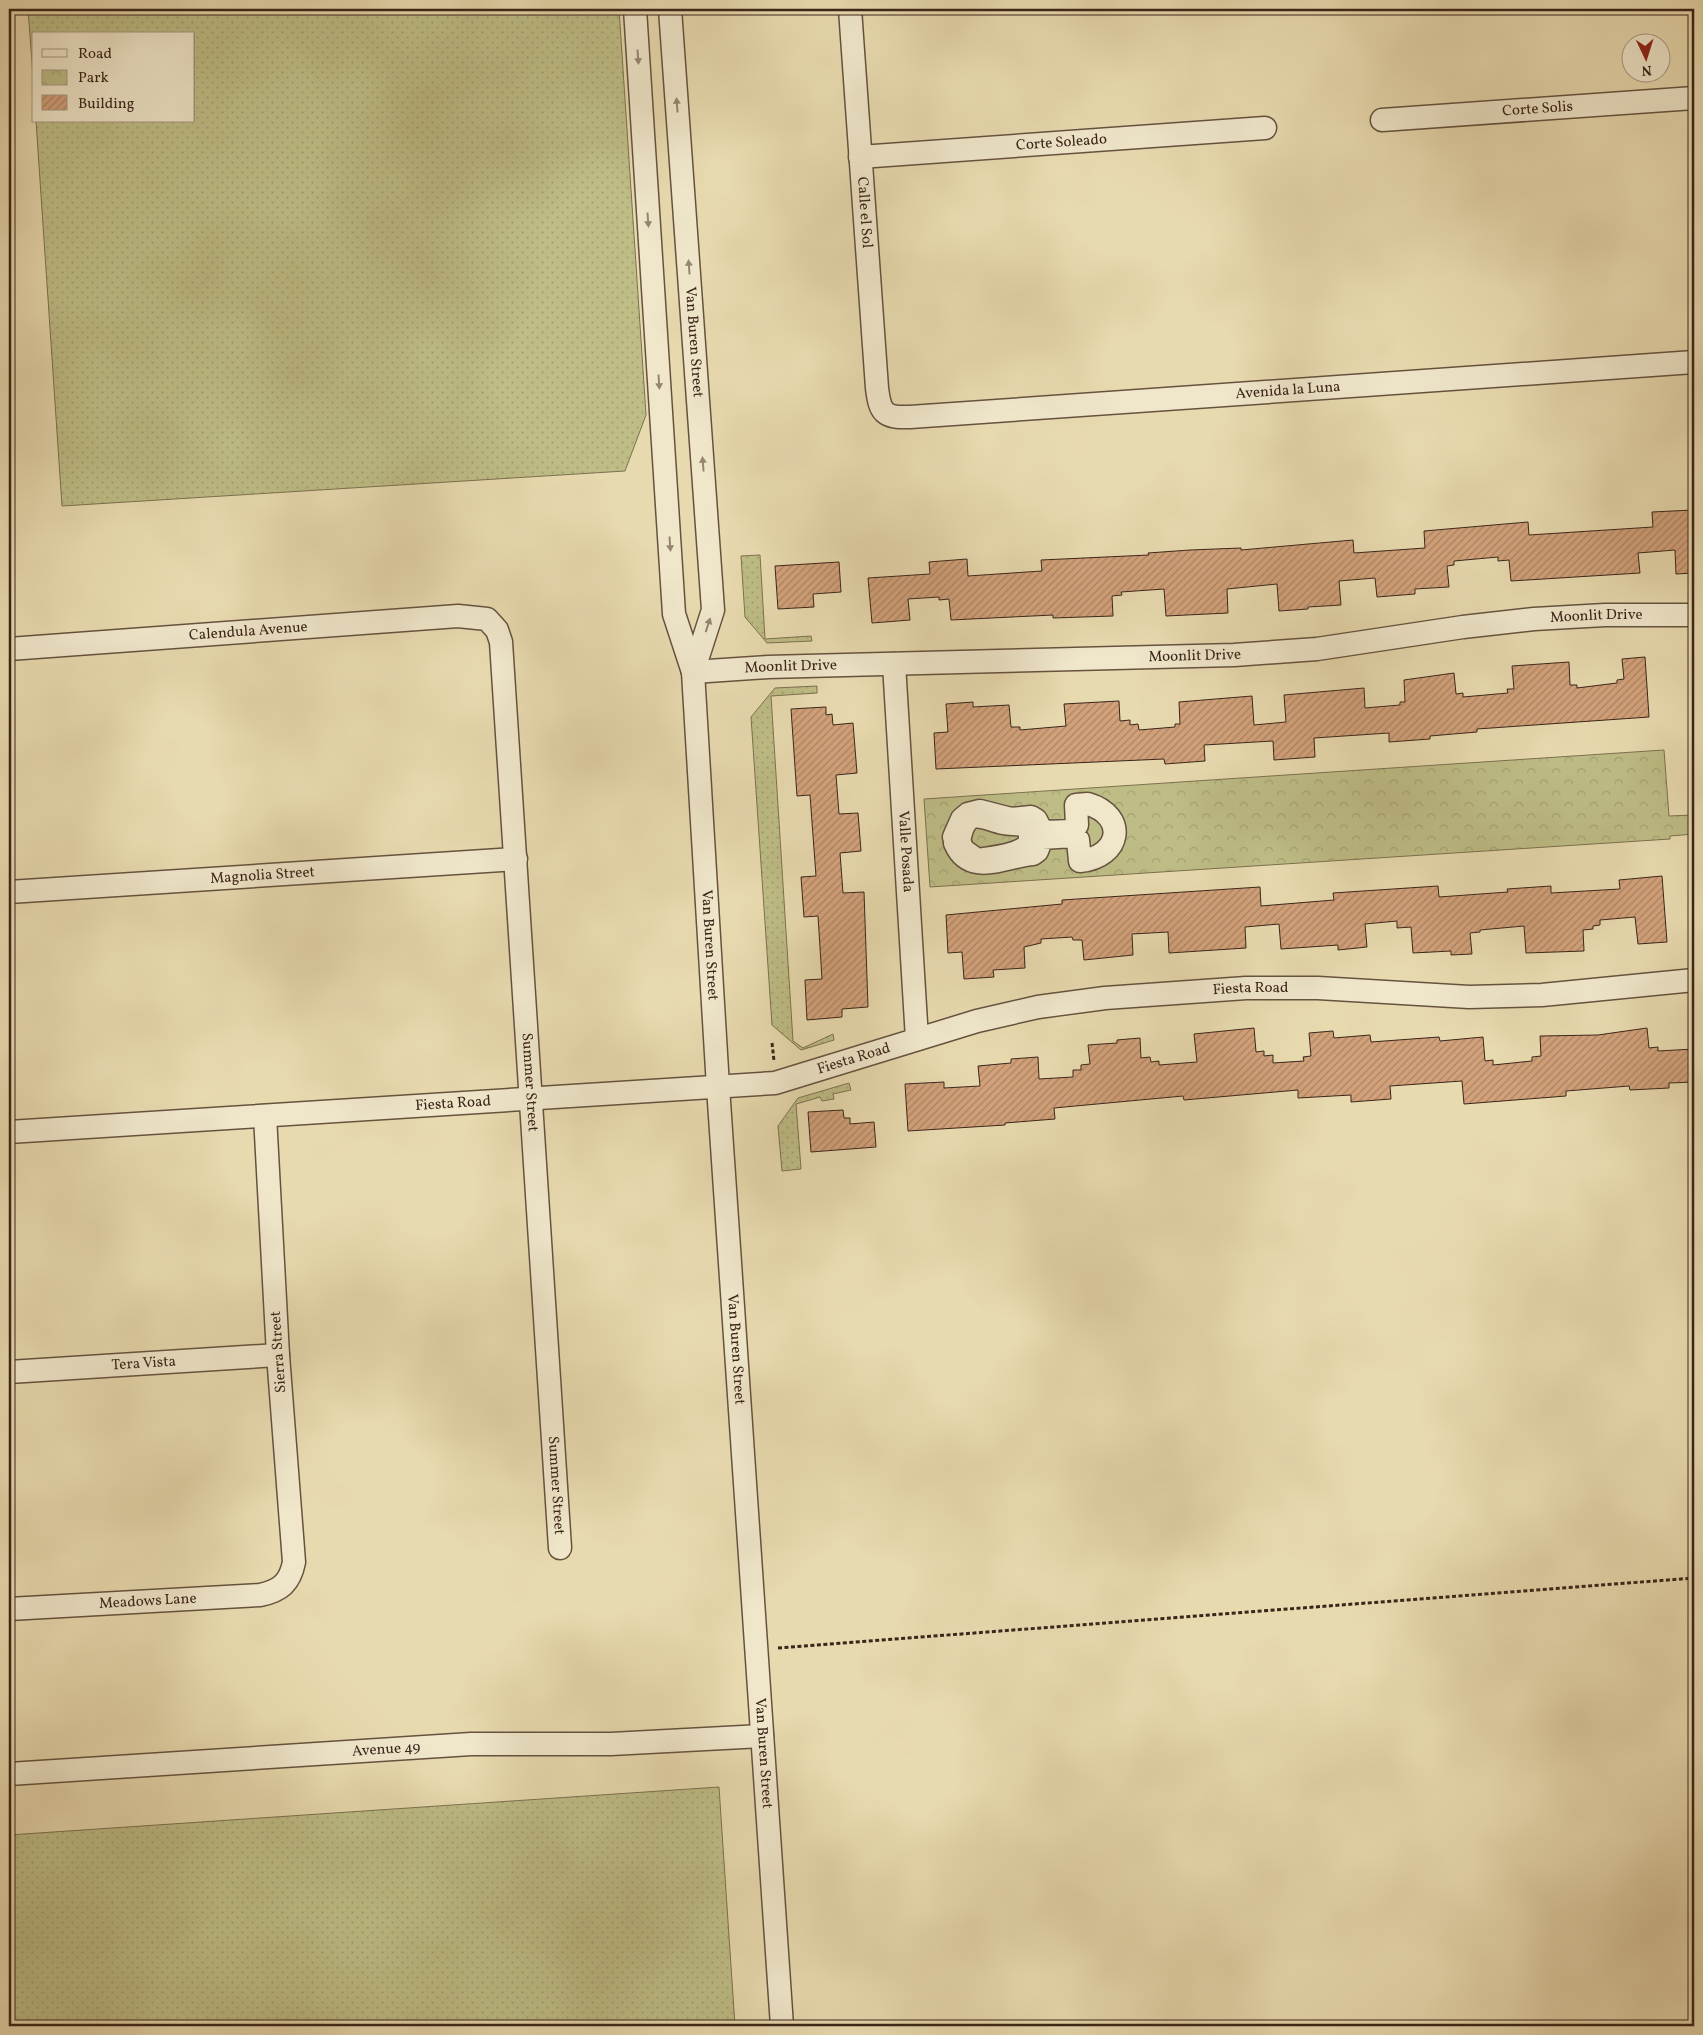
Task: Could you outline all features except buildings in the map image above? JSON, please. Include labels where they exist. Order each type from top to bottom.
[{"type":"street","name":"Van Buren Street","points":[[634,9],[674,614],[693,672],[718,1087],[782,2026]]},
{"type":"street","name":"Van Buren Street","points":[[670,9],[713,610],[693,672]]},
{"type":"street","name":"Calle el Sol","points":[[850,9],[876,388],[878,404],[884,413]]},
{"type":"street","name":"Corte Solis","points":[[1382,120],[1694,98]]},
{"type":"street","name":"Corte Soleado","points":[[860,157],[1264,128]]},
{"type":"street","name":"Avenida la Luna","points":[[884,413],[894,417],[910,417],[1694,362]]},
{"type":"street","name":"Moonlit Drive","points":[[693,672],[1243,654],[1317,649],[1463,627],[1534,619],[1605,615],[1694,615]]},
{"type":"street","name":"Calendula Avenue","points":[[9,649],[458,616],[487,619]]},
{"type":"street","name":"Summer Street","points":[[487,619],[497,630],[501,642],[560,1548]]},
{"type":"street","name":"Valle Posada","points":[[894,664],[917,1039]]},
{"type":"street","points":[[1088,804],[1100,808],[1111,818],[1115,832],[1112,844],[1104,855],[1093,860],[1080,861],[1078,840],[1073,836],[1042,838],[1038,851],[1034,854],[984,864],[968,860],[962,855],[955,843],[960,843],[963,850],[977,860],[1023,850],[1029,845],[1031,836],[1027,828],[1021,823],[1014,823],[1002,823],[985,816],[978,816],[970,818],[961,830],[960,837],[954,837],[962,819],[968,814],[980,811],[1011,819],[1032,817],[1036,820],[1042,832],[1073,831],[1077,825],[1076,805],[1088,804]]},
{"type":"street","name":"Magnolia Street","points":[[9,892],[516,859]]},
{"type":"street","name":"Fiesta Road","points":[[9,1132],[775,1083],[977,1021],[1038,1008],[1173,992],[1318,988],[1469,997],[1533,996],[1615,990],[1694,980]]},
{"type":"street","name":"Sierra Street","points":[[265,1116],[278,1355],[294,1562],[292,1575],[284,1586]]},
{"type":"street","name":"Tera Vista","points":[[9,1372],[278,1355]]},
{"type":"street","name":"Meadows Lane","points":[[9,1609],[260,1595],[272,1593],[284,1586]]},
{"type":"street","name":"Avenue 49","points":[[9,1774],[470,1744],[611,1744],[762,1736]]},
{"type":"path","points":[[756,1650],[1694,1578]]},
{"type":"green space","points":[[28,9],[619,9],[646,415],[625,471],[62,506],[36,122],[195,122],[195,32],[32,32],[32,62]]},
{"type":"green space","points":[[760,555],[765,639],[811,636],[812,641],[767,643],[745,617],[741,556]]},
{"type":"green space","points":[[817,686],[817,693],[771,696],[793,1041],[803,1048],[833,1034],[834,1040],[801,1050],[772,1025],[751,717],[775,688]]},
{"type":"green space","points":[[1664,750],[1669,816],[1694,815],[1694,834],[1670,836],[1670,839],[930,887],[924,799]]},
{"type":"green space","points":[[1081,810],[1090,810],[1109,832],[1085,855]]},
{"type":"green space","points":[[849,1083],[851,1090],[833,1094],[834,1099],[822,1101],[820,1097],[796,1104],[801,1169],[782,1171],[778,1126],[798,1098]]},
{"type":"green space","points":[[719,1787],[735,2026],[9,2026],[9,1835]]}]
